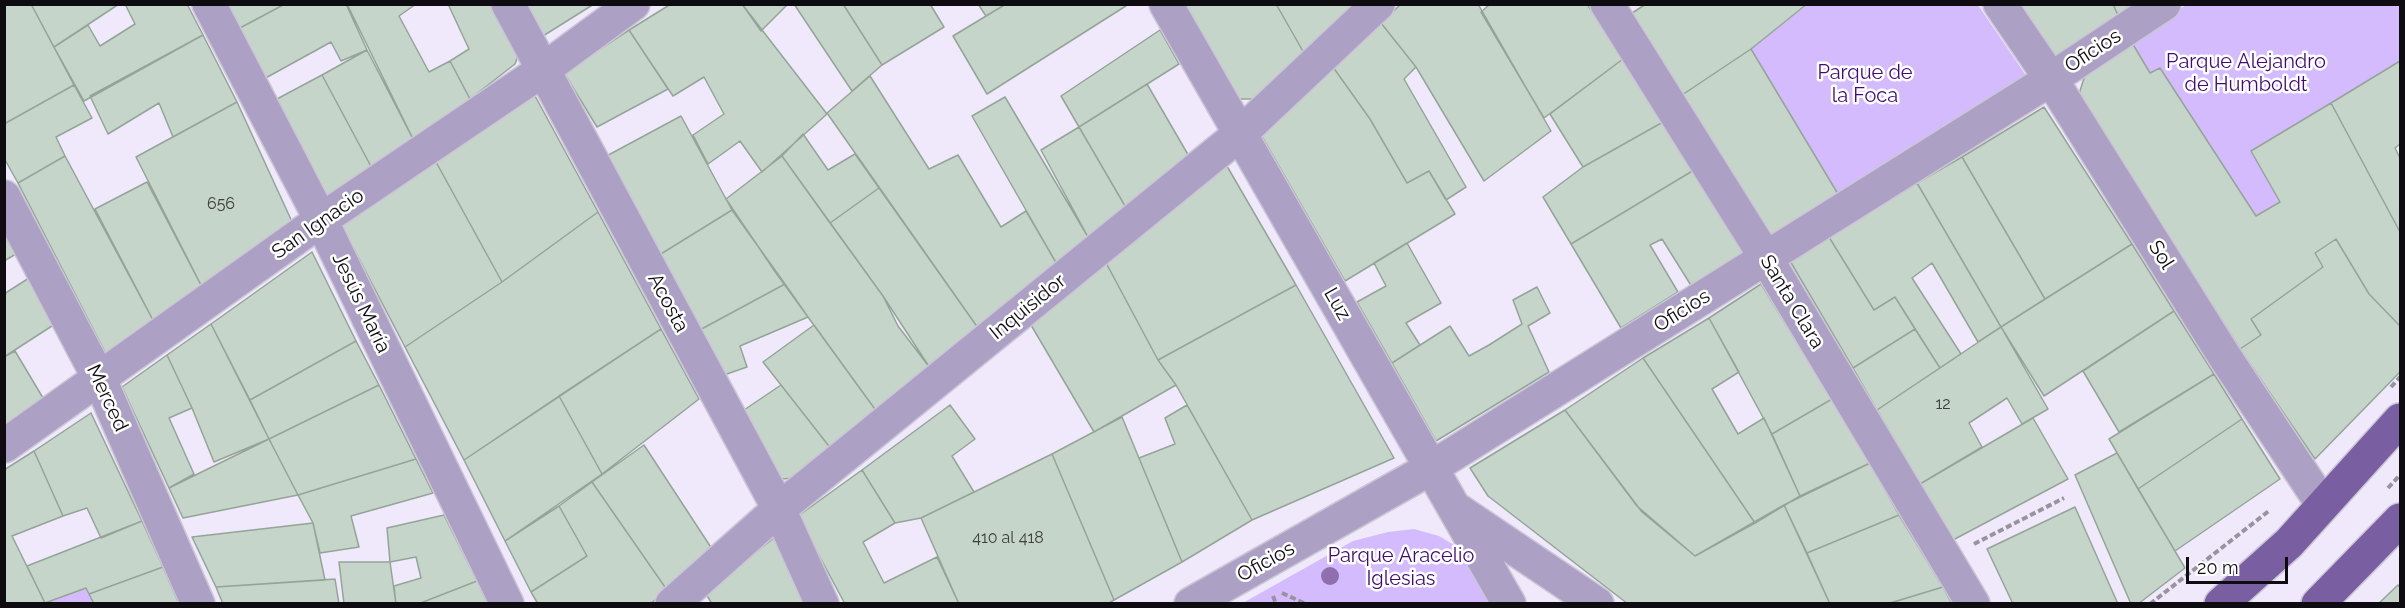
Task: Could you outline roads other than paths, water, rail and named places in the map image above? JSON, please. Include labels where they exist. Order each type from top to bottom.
[{"type":"main road","points":[[2221,603],[2289,543],[2400,420]]},
{"type":"main road","points":[[2318,603],[2400,520]]},
{"type":"street","name":"Jesús María","points":[[210,4],[321,220],[507,603]]},
{"type":"street","name":"Acosta","points":[[508,4],[779,510],[822,603]]},
{"type":"street","name":"San Ignacio","points":[[4,446],[100,380],[321,220],[543,70],[633,4]]},
{"type":"street","name":"Luz","points":[[1166,4],[1509,603]]},
{"type":"street","name":"Inquisidor","points":[[672,603],[779,510],[1240,134],[1378,4]]},
{"type":"street","name":"Santa Clara","points":[[1607,4],[1766,258],[1973,603]]},
{"type":"street","name":"Sol","points":[[2000,4],[2051,79],[2223,354],[2323,505]]},
{"type":"street","name":"Oficios","points":[[1191,603],[1431,468],[2051,79],[2164,4]]},
{"type":"street","name":"Merced","points":[[4,197],[100,380],[198,603]]},
{"type":"street","points":[[1454,507],[1597,603]]},
{"type":"park label","name":"Parque Alejandro de Humboldt","points":[[2246,74]]},
{"type":"park label","name":"Parque de la Foca","points":[[1865,84]]},
{"type":"park label","name":"Parque Aracelio Iglesias","points":[[1401,568]]}]
